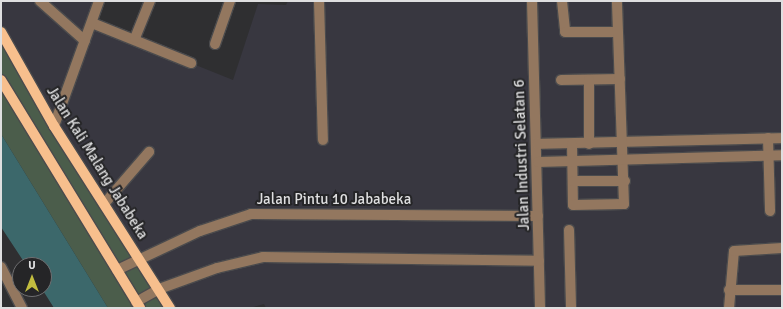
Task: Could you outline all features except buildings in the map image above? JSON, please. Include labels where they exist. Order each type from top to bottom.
[{"type":"main road","name":"Jalan Kali Malang Jababeka","points":[[1,32],[54,126],[139,257],[170,308]]},
{"type":"main road","points":[[1,80],[138,305]]},
{"type":"street","points":[[40,1],[85,41]]},
{"type":"street","points":[[54,126],[100,1]]},
{"type":"street","points":[[135,38],[150,1]]},
{"type":"street","points":[[215,44],[230,1]]},
{"type":"street","points":[[319,1],[323,140]]},
{"type":"street","name":"Jalan Industri Selatan 6","points":[[532,1],[538,162],[540,308]]},
{"type":"street","points":[[562,1],[565,32],[617,32]]},
{"type":"street","points":[[572,144],[574,206],[621,205],[626,201],[617,32],[617,1]]},
{"type":"street","points":[[92,23],[135,38],[191,63]]},
{"type":"street","points":[[562,80],[620,79]]},
{"type":"street","points":[[589,80],[589,144]]},
{"type":"street","points":[[768,138],[770,211]]},
{"type":"street","points":[[537,144],[623,144],[782,138]]},
{"type":"street","points":[[104,204],[149,152]]},
{"type":"street","points":[[538,162],[782,155]]},
{"type":"street","points":[[573,181],[625,181]]},
{"type":"street","name":"Jalan Pintu 10 Jababeka","points":[[117,270],[139,257],[220,223],[252,214],[538,216]]},
{"type":"street","points":[[568,230],[571,308]]},
{"type":"street","points":[[729,308],[729,290],[734,251],[782,248]]},
{"type":"street","points":[[138,305],[158,289],[263,257],[539,261]]},
{"type":"street","points":[[1,267],[22,308]]},
{"type":"street","points":[[729,290],[782,290]]},
{"type":"shaded area","points":[[1,1],[104,1],[96,25],[233,80],[258,4],[286,5],[288,1],[782,1],[782,308],[266,308],[264,304],[250,308],[169,308],[1,29]]},
{"type":"green space","points":[[1,32],[170,308],[108,308],[1,134]]},
{"type":"water","points":[[1,134],[108,308],[54,308],[47,297],[52,297],[52,257],[21,257],[1,227]]}]
